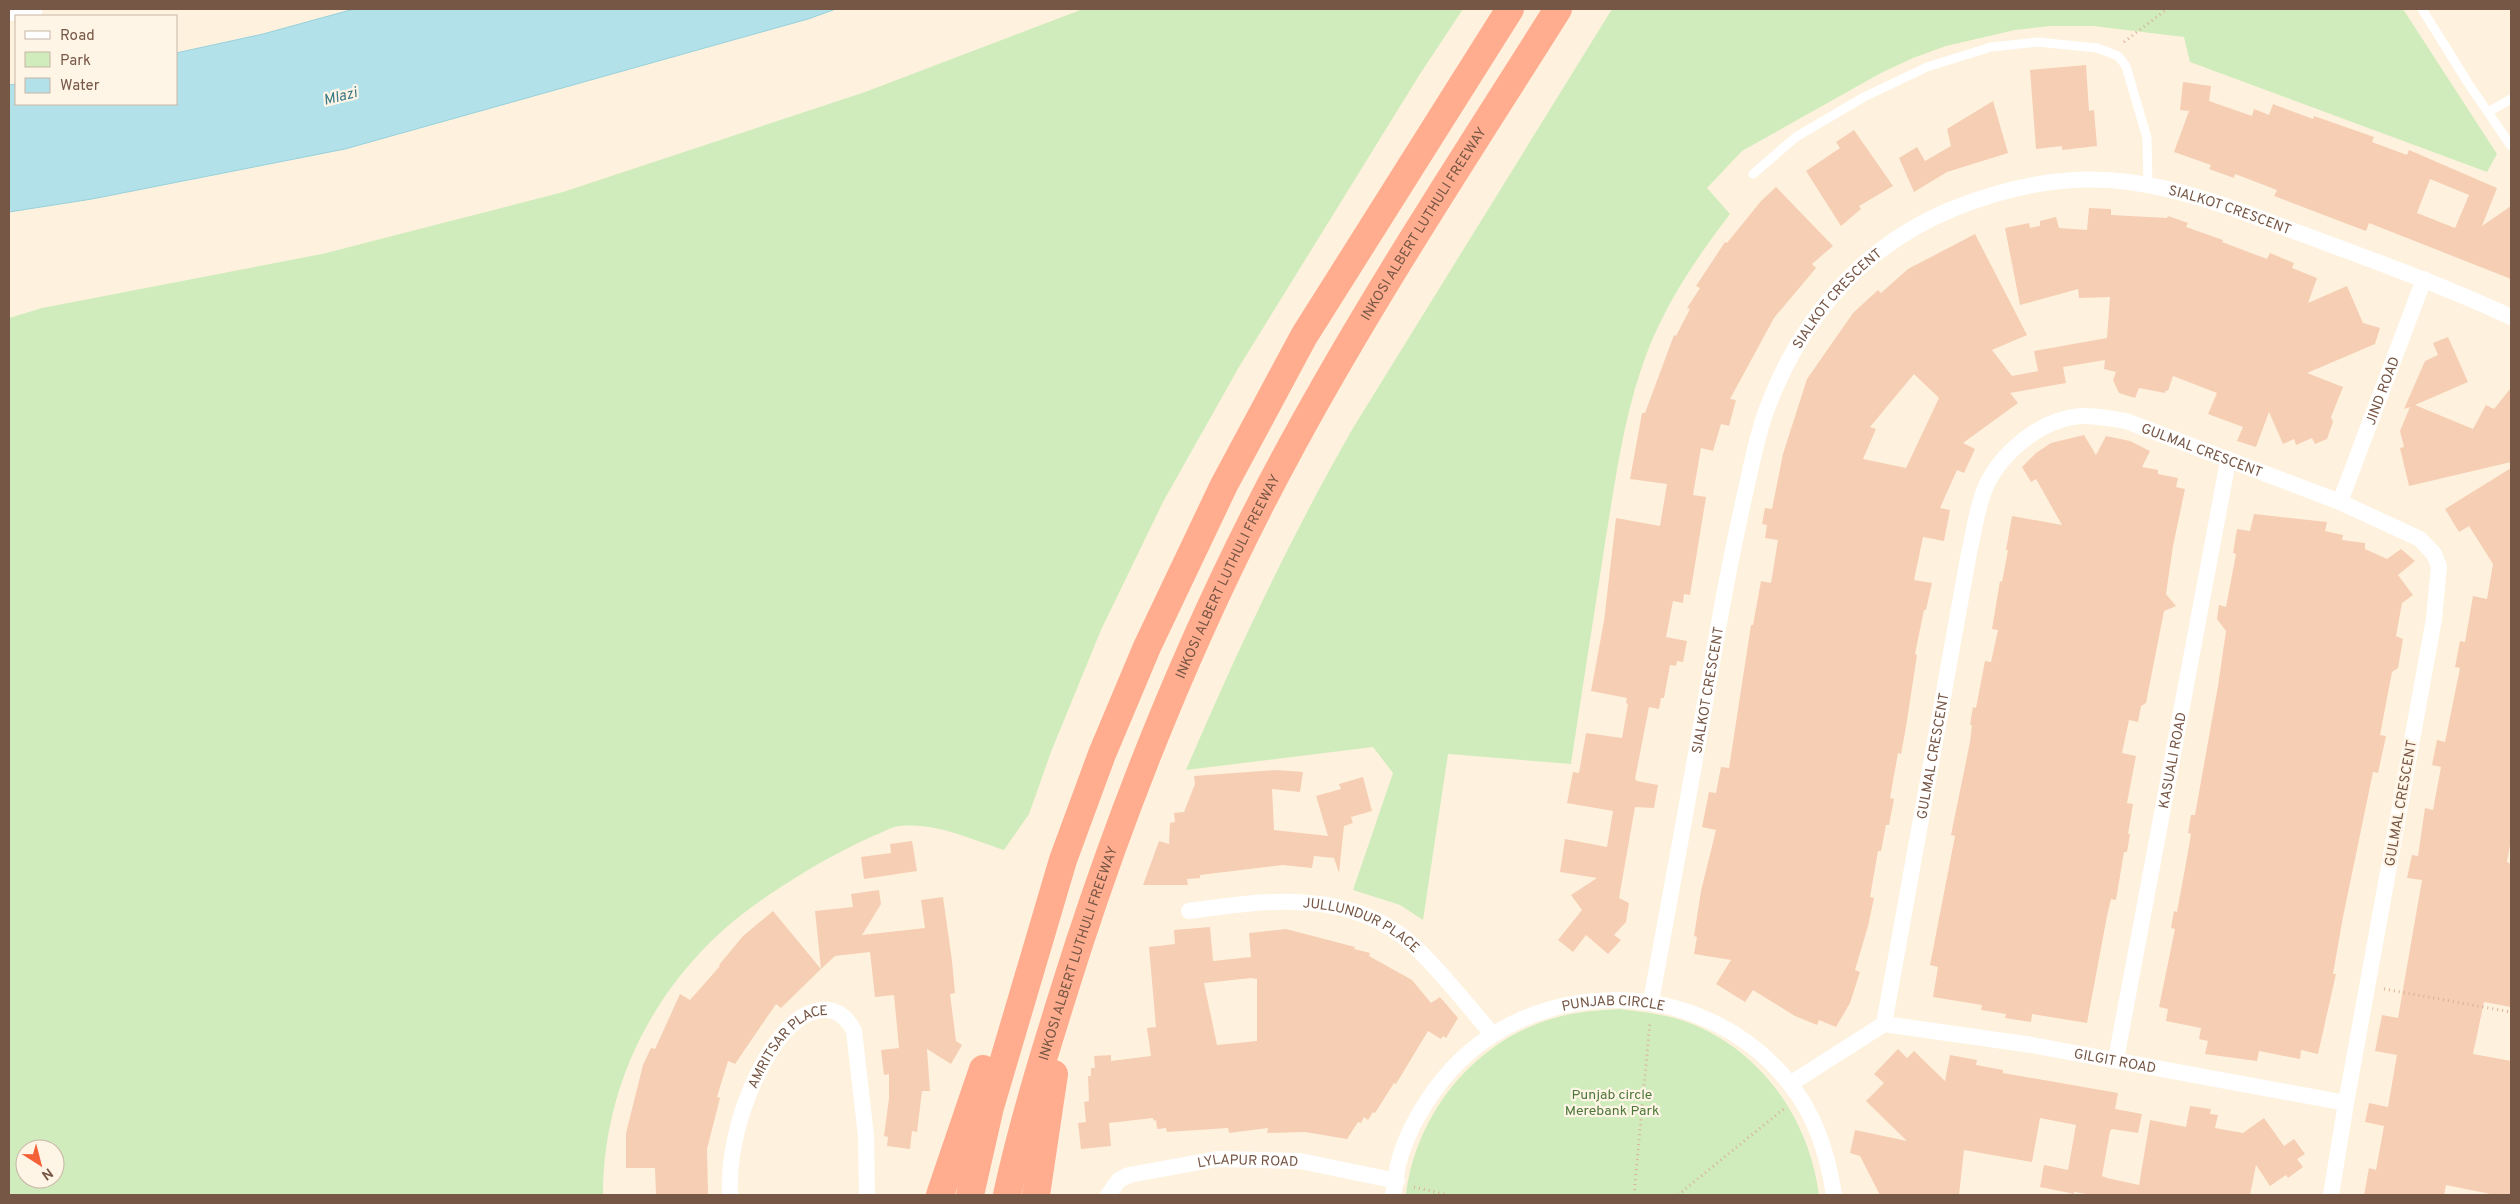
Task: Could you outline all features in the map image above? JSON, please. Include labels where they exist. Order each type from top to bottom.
[{"type":"highway","name":"INKOSI ALBERT LUTHULI FREEWAY","points":[[1007,1195],[1059,1008],[1120,824],[1197,635],[1259,507],[1354,336],[1558,9]]},
{"type":"highway","points":[[940,1195],[992,1043],[1102,754],[1147,647],[1224,485],[1304,336],[1506,16]]},
{"type":"highway","points":[[970,1195],[990,1107],[1063,860]]},
{"type":"highway","points":[[1036,1195],[1052,1098],[1059,1008]]},
{"type":"street","points":[[9,13],[35,9]]},
{"type":"street","name":"SIALKOT CRESCENT","points":[[1652,1001],[1733,543],[1761,424],[1769,402],[1800,342],[1828,299],[1861,264],[1922,223],[2002,191],[2047,182],[2127,182],[2174,190],[2238,210],[2424,280],[2511,317]]},
{"type":"street","name":"JIND ROAD","points":[[2340,502],[2424,280]]},
{"type":"street","name":"GULMAL CRESCENT","points":[[1884,1024],[1969,553],[1985,488],[2006,455],[2028,437],[2048,425],[2079,416],[2098,416],[2126,421],[2340,502],[2420,539],[2434,554],[2439,566],[2434,619],[2367,985],[2331,1195]]},
{"type":"street","name":"KASUALI ROAD","points":[[2116,1059],[2228,461]]},
{"type":"street","name":"JULLUNDUR PLACE","points":[[1189,911],[1271,901],[1307,902],[1334,906],[1365,915],[1413,945],[1493,1034]]},
{"type":"street","name":"PUNJAB CIRCLE","points":[[1395,1188],[1398,1165],[1413,1126],[1434,1090],[1462,1059],[1493,1034],[1523,1018],[1554,1006],[1586,1000],[1619,998],[1652,1001],[1716,1022],[1744,1040],[1770,1062],[1790,1084],[1809,1113],[1821,1140],[1830,1169],[1834,1195]]},
{"type":"street","name":"AMRITSAR PLACE","points":[[730,1195],[731,1167],[737,1128],[750,1090],[774,1046],[790,1028],[809,1014],[824,1010],[839,1013],[847,1020],[854,1031],[866,1136],[867,1195]]},
{"type":"street","points":[[1790,1084],[1884,1024]]},
{"type":"street","name":"GILGIT ROAD","points":[[1884,1024],[2032,1044],[2346,1103]]},
{"type":"street","name":"LYLAPUR ROAD","points":[[1108,1195],[1120,1180],[1129,1175],[1217,1159],[1300,1161],[1395,1188]]},
{"type":"lane","points":[[2422,9],[2511,146]]},
{"type":"lane","points":[[1753,174],[1796,137],[1864,98],[1927,67],[1991,48],[2038,42],[2097,48],[2118,56],[2126,66],[2147,138],[2148,186]]},
{"type":"lane","points":[[2488,112],[2511,99]]},
{"type":"path","points":[[2118,56],[2122,45],[2133,34],[2168,9]]},
{"type":"path","points":[[2367,985],[2511,1012]]},
{"type":"path","points":[[1634,1195],[1652,1001]]},
{"type":"path","points":[[1678,1195],[1786,1106],[1790,1084]]},
{"type":"path","points":[[1395,1188],[1448,1195]]},
{"type":"green space","points":[[1083,9],[1463,9],[1420,74],[1239,367],[1163,502],[1101,630],[1051,752],[1029,814],[1004,850],[936,828],[922,826],[894,827],[827,859],[748,909],[729,925],[694,960],[670,989],[650,1019],[634,1052],[621,1086],[611,1121],[605,1158],[603,1195],[9,1195],[9,318],[42,308],[322,254],[563,192],[865,92]]},
{"type":"green space","points":[[1612,9],[2403,9],[2497,154],[2487,172],[2190,62],[2184,37],[2093,26],[2051,26],[2015,30],[1946,46],[1913,58],[1881,73],[1742,151],[1707,188],[1730,214],[1706,246],[1674,296],[1648,350],[1633,397],[1613,494],[1571,764],[1448,754],[1423,920],[1400,905],[1353,890],[1393,773],[1373,747],[1186,770],[1285,554],[1353,428]]},
{"type":"green space","name":"Punjab circle Merebank Park","points":[[1620,1009],[1662,1015],[1687,1022],[1714,1034],[1759,1069],[1777,1090],[1805,1139],[1819,1195],[1406,1195],[1412,1165],[1422,1137],[1436,1110],[1453,1086],[1473,1064],[1497,1045],[1523,1030],[1551,1019],[1586,1012]]},
{"type":"water","name":"Mlazi","points":[[354,9],[836,9],[808,19],[345,149],[92,199],[9,212],[9,85],[15,84],[15,105],[178,105],[178,53],[263,34]]},
{"type":"building","points":[[2086,65],[2089,111],[2094,110],[2097,146],[2062,150],[2062,146],[2036,149],[2030,70]]},
{"type":"building","points":[[2183,82],[2211,86],[2209,101],[2252,116],[2254,109],[2269,115],[2273,104],[2313,119],[2314,116],[2374,137],[2372,142],[2407,155],[2409,150],[2497,188],[2482,226],[2511,206],[2511,279],[2369,223],[2366,231],[2342,222],[2274,196],[2277,190],[2235,174],[2234,178],[2209,169],[2211,165],[2174,152],[2189,111],[2180,110]],"holes":[[[2430,179],[2469,195],[2455,228],[2417,213]]]},
{"type":"building","points":[[1993,101],[2008,153],[1947,172],[1914,192],[1899,158],[1917,147],[1925,161],[1951,146],[1947,129]]},
{"type":"building","points":[[1854,130],[1893,186],[1859,206],[1861,209],[1841,226],[1806,171],[1840,148],[1836,142]]},
{"type":"building","points":[[1776,187],[1833,246],[1812,264],[1816,268],[1774,318],[1730,399],[1736,400],[1729,426],[1721,424],[1713,451],[1701,448],[1693,495],[1706,497],[1690,595],[1684,594],[1683,603],[1673,601],[1666,637],[1687,641],[1683,662],[1677,661],[1676,666],[1670,665],[1664,698],[1661,698],[1659,709],[1649,707],[1635,779],[1658,785],[1654,808],[1635,807],[1619,898],[1629,903],[1626,922],[1614,935],[1621,940],[1608,954],[1586,935],[1573,952],[1558,940],[1582,910],[1571,895],[1597,878],[1560,872],[1565,839],[1607,847],[1613,811],[1567,803],[1573,772],[1579,773],[1586,733],[1622,738],[1628,704],[1626,703],[1627,698],[1591,691],[1604,621],[1616,518],[1660,526],[1667,484],[1630,479],[1642,413],[1645,413],[1674,335],[1676,336],[1690,309],[1687,308],[1700,288],[1696,286],[1725,242],[1727,243],[1761,201]]},
{"type":"building","points":[[2089,208],[2111,209],[2111,215],[2167,218],[2168,216],[2188,223],[2186,227],[2223,240],[2222,242],[2267,259],[2270,253],[2294,263],[2292,268],[2317,278],[2308,303],[2347,286],[2363,323],[2380,328],[2375,344],[2307,373],[2343,387],[2331,417],[2333,422],[2327,439],[2315,444],[2312,438],[2296,445],[2294,439],[2283,444],[2269,412],[2256,447],[2237,441],[2243,427],[2208,414],[2217,393],[2173,376],[2168,391],[2166,390],[2165,393],[2139,388],[2135,398],[2119,393],[2113,380],[2116,372],[2104,369],[2105,360],[2063,367],[2066,383],[2010,393],[2018,403],[1963,443],[1975,449],[1964,473],[1957,470],[1940,508],[1950,510],[1944,541],[1923,537],[1914,580],[1932,583],[1915,654],[1917,655],[1906,727],[1901,754],[1898,753],[1890,798],[1894,799],[1889,825],[1886,825],[1881,851],[1878,851],[1870,897],[1874,898],[1855,970],[1860,972],[1850,1003],[1836,1027],[1819,1020],[1817,1025],[1795,1016],[1753,990],[1745,1002],[1716,984],[1731,960],[1694,954],[1697,937],[1694,936],[1701,891],[1716,830],[1702,827],[1709,792],[1716,793],[1721,767],[1729,768],[1751,625],[1753,625],[1761,581],[1771,583],[1778,540],[1765,538],[1767,525],[1762,524],[1765,508],[1772,509],[1783,454],[1807,379],[1853,313],[1878,290],[1881,293],[1908,269],[1975,234],[2027,335],[1992,350],[2012,376],[2038,371],[2034,351],[2107,338],[2110,297],[2079,298],[2078,289],[2020,305],[2005,228],[2029,223],[2030,228],[2040,226],[2040,221],[2056,217],[2059,228],[2087,230]],"holes":[[[1914,374],[1939,398],[1906,468],[1863,459],[1876,429],[1870,427]]]},
{"type":"building","points":[[2448,337],[2468,382],[2415,405],[2473,429],[2486,405],[2494,409],[2511,388],[2511,462],[2409,486],[2400,448],[2404,447],[2400,431],[2410,407],[2404,409],[2425,361],[2438,355],[2433,343]]},
{"type":"building","points":[[2084,435],[2096,455],[2106,436],[2130,441],[2150,451],[2142,467],[2158,470],[2158,474],[2178,478],[2176,487],[2185,489],[2173,546],[2166,594],[2176,606],[2164,611],[2146,703],[2141,706],[2138,722],[2129,720],[2122,753],[2136,756],[2127,803],[2133,804],[2128,834],[2130,834],[2127,852],[2124,852],[2116,900],[2111,899],[2107,916],[2087,1023],[2032,1014],[2031,1022],[2005,1018],[2006,1014],[1981,1010],[1982,1005],[1933,997],[1938,967],[1930,965],[1955,836],[1951,835],[1970,742],[1973,707],[1976,708],[1985,661],[1991,662],[1998,630],[1992,629],[2000,581],[2002,582],[2008,550],[2006,550],[2012,516],[2062,525],[2036,479],[2031,482],[2022,467],[2036,453],[2051,443]]},
{"type":"building","points":[[2511,468],[2511,839],[2507,862],[2511,864],[2511,1007],[2484,1002],[2473,1054],[2511,1061],[2511,1195],[2495,1195],[2446,1185],[2444,1195],[2364,1195],[2369,1168],[2376,1170],[2384,1126],[2365,1122],[2369,1103],[2388,1107],[2397,1055],[2375,1051],[2382,1015],[2398,1018],[2422,880],[2407,878],[2412,855],[2418,856],[2425,808],[2433,810],[2441,767],[2432,765],[2437,740],[2445,742],[2460,668],[2455,667],[2460,641],[2465,642],[2473,596],[2487,599],[2493,564],[2469,526],[2459,532],[2445,509]]},
{"type":"building","points":[[2254,514],[2327,522],[2325,531],[2343,535],[2342,540],[2365,543],[2365,549],[2387,559],[2401,549],[2415,561],[2398,575],[2413,595],[2402,603],[2396,636],[2403,639],[2398,668],[2392,672],[2380,735],[2386,736],[2378,773],[2373,772],[2343,917],[2333,974],[2336,974],[2318,1054],[2301,1050],[2300,1059],[2259,1051],[2257,1061],[2205,1054],[2208,1041],[2199,1039],[2201,1028],[2166,1021],[2168,1009],[2159,1007],[2175,929],[2171,928],[2174,911],[2177,912],[2191,834],[2188,833],[2191,815],[2195,815],[2218,686],[2226,631],[2217,619],[2219,605],[2226,607],[2236,554],[2233,553],[2237,529],[2250,531]]},
{"type":"building","points":[[1277,770],[1303,772],[1300,792],[1272,789],[1274,830],[1328,836],[1316,796],[1341,789],[1339,784],[1363,777],[1372,811],[1351,817],[1353,823],[1344,826],[1339,873],[1334,858],[1314,856],[1312,868],[1283,865],[1200,875],[1200,878],[1187,879],[1188,885],[1143,885],[1159,841],[1169,844],[1170,823],[1175,822],[1174,813],[1184,812],[1195,784],[1194,776]]},
{"type":"building","points":[[912,841],[917,871],[864,879],[861,857],[891,853],[890,844]]},
{"type":"building","points":[[879,890],[881,904],[862,935],[925,928],[921,900],[943,897],[952,961],[955,993],[950,994],[956,1041],[962,1045],[951,1064],[927,1049],[930,1091],[922,1091],[917,1132],[912,1131],[910,1149],[887,1146],[888,1137],[884,1136],[889,1098],[889,1074],[884,1075],[881,1050],[899,1048],[894,995],[875,997],[870,952],[835,956],[821,969],[815,911],[853,907],[851,894]]},
{"type":"building","points":[[773,911],[821,969],[781,1008],[776,1004],[735,1064],[728,1061],[717,1097],[720,1098],[707,1149],[708,1195],[656,1195],[655,1168],[626,1168],[626,1133],[643,1065],[651,1048],[655,1049],[680,994],[690,1000],[743,936]]},
{"type":"building","points":[[1210,927],[1213,961],[1251,957],[1249,933],[1286,929],[1355,947],[1354,949],[1370,953],[1369,956],[1412,980],[1431,1003],[1440,997],[1458,1018],[1446,1038],[1443,1036],[1441,1039],[1428,1031],[1396,1084],[1394,1083],[1375,1113],[1373,1112],[1368,1120],[1364,1117],[1361,1123],[1358,1122],[1347,1139],[1305,1132],[1267,1133],[1268,1128],[1229,1133],[1228,1128],[1167,1132],[1166,1128],[1157,1129],[1156,1120],[1154,1121],[1153,1118],[1109,1123],[1111,1146],[1081,1149],[1078,1123],[1086,1122],[1084,1102],[1089,1101],[1088,1076],[1091,1076],[1091,1068],[1095,1068],[1094,1056],[1111,1055],[1111,1061],[1151,1056],[1147,1028],[1156,1027],[1149,947],[1175,944],[1174,930]],"holes":[[[1257,979],[1257,1041],[1217,1045],[1204,983]]]},
{"type":"building","points":[[1898,1049],[1907,1058],[1914,1051],[1945,1081],[1950,1055],[1977,1060],[1976,1065],[2003,1070],[2003,1073],[2118,1093],[2115,1109],[2142,1114],[2138,1133],[2112,1129],[2110,1131],[2102,1176],[2107,1178],[2139,1185],[2150,1120],[2186,1127],[2190,1106],[2211,1109],[2210,1114],[2218,1115],[2215,1128],[2243,1133],[2264,1118],[2284,1146],[2294,1139],[2305,1154],[2297,1159],[2303,1167],[2288,1178],[2286,1175],[2270,1186],[2256,1165],[2250,1195],[2093,1195],[2074,1192],[2074,1194],[2040,1187],[2044,1165],[2068,1170],[2076,1125],[2040,1118],[2032,1162],[1964,1150],[1959,1195],[1880,1195],[1860,1156],[1850,1153],[1855,1130],[1907,1141],[1866,1101],[1884,1083],[1874,1074]]}]
